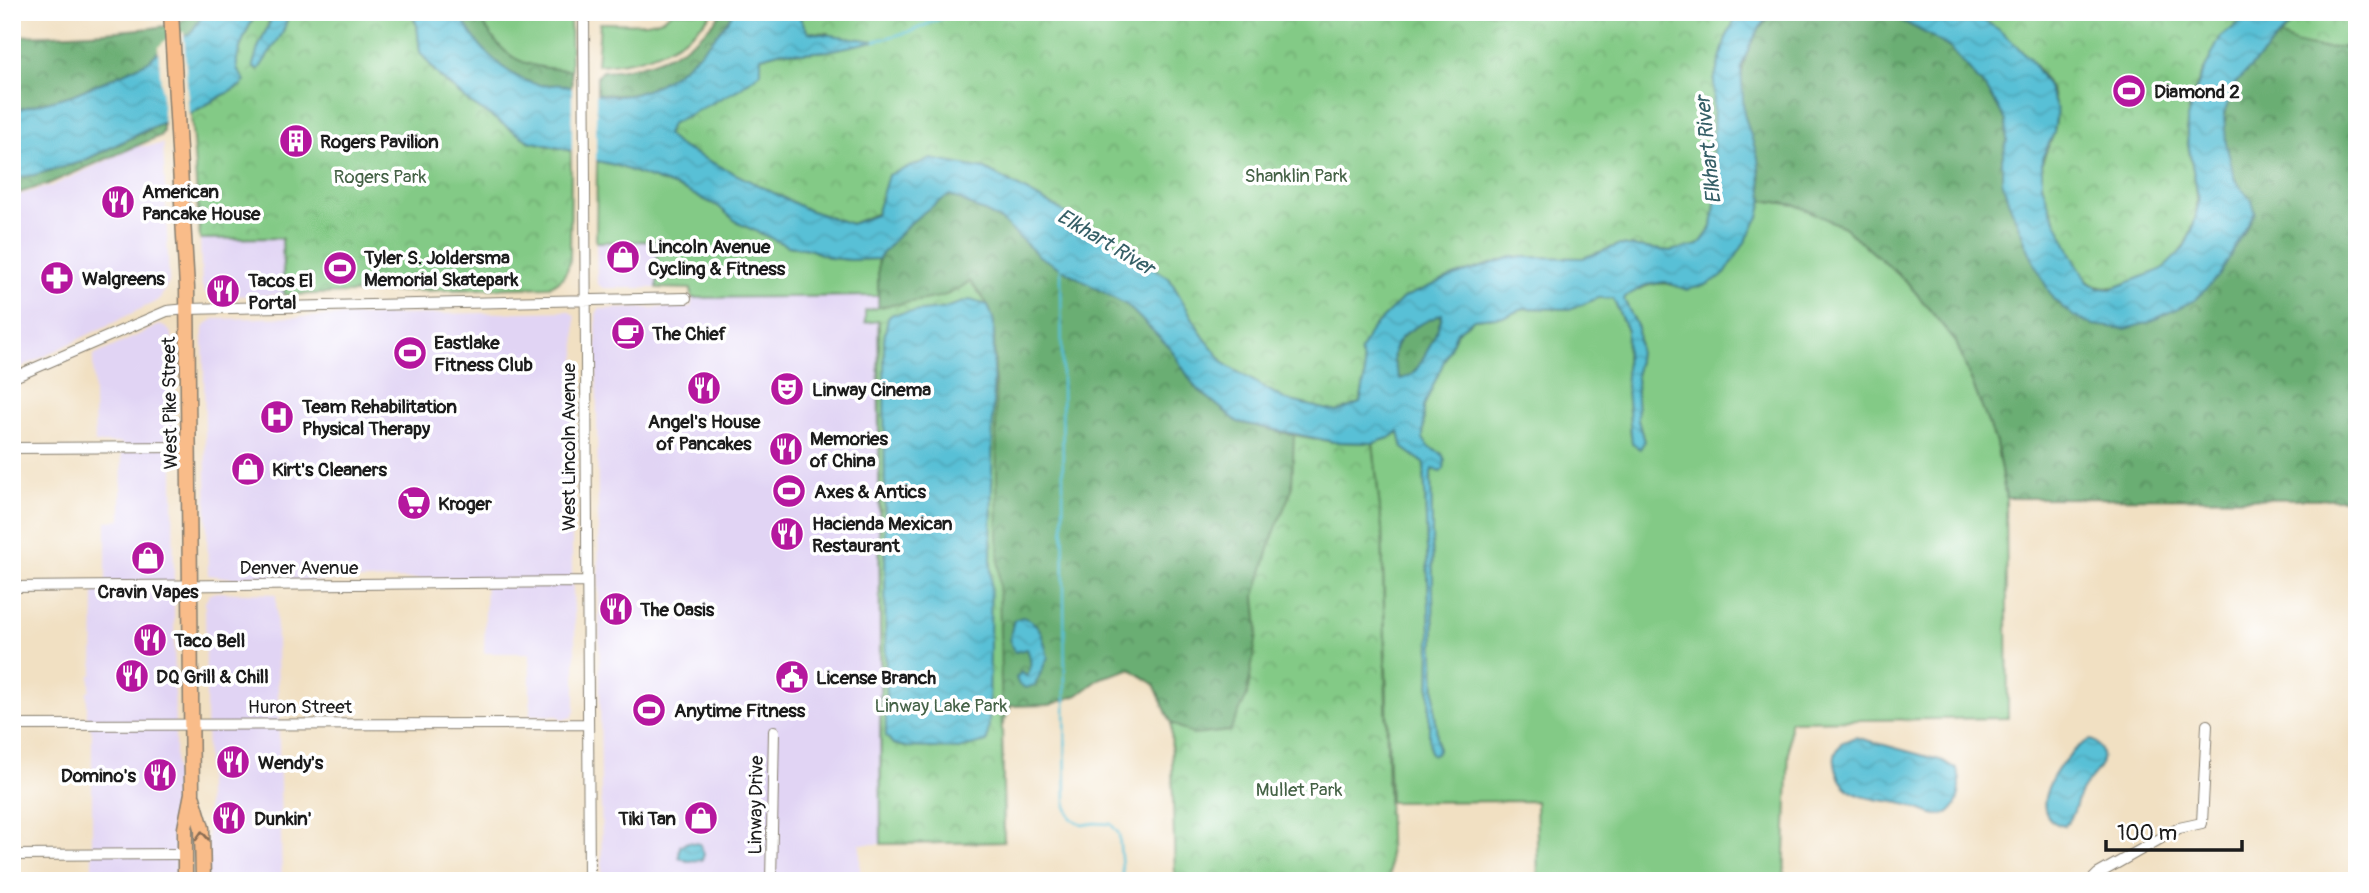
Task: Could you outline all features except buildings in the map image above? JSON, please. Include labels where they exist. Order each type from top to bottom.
[{"type":"highway","name":"West Pike Street","points":[[171,19],[187,309],[192,793],[186,828],[186,881]]},
{"type":"highway","name":"West Pike Street","points":[[192,793],[202,828],[202,881]]},
{"type":"street","name":"West Lincoln Avenue","points":[[584,12],[589,881]]},
{"type":"street","points":[[12,378],[160,313],[187,309],[686,298]]},
{"type":"street","points":[[12,448],[189,447]]},
{"type":"street","name":"Denver Avenue","points":[[12,587],[586,582]]},
{"type":"street","name":"Huron Street","points":[[12,724],[588,723]]},
{"type":"street","points":[[2091,881],[2098,874],[2179,828],[2202,824],[2207,725]]},
{"type":"street","name":"Linway Drive","points":[[771,881],[774,731]]},
{"type":"street","points":[[12,855],[186,854]]},
{"type":"shaded area","points":[[163,144],[169,282],[159,300],[12,372],[12,197],[52,186],[137,147]]},
{"type":"shaded area","points":[[283,238],[284,295],[206,294],[202,286],[200,239]]},
{"type":"shaded area","points":[[657,241],[657,288],[603,288],[597,284],[596,242]]},
{"type":"shaded area","points":[[878,296],[881,844],[860,844],[860,881],[602,881],[596,314],[599,309],[691,307],[692,298]]},
{"type":"shaded area","points":[[569,311],[575,317],[576,354],[572,381],[575,711],[572,717],[562,720],[558,716],[530,715],[530,653],[484,653],[486,578],[288,581],[208,575],[203,332],[206,324],[214,319]]},
{"type":"shaded area","points":[[160,325],[165,326],[172,334],[176,881],[92,881],[92,733],[87,716],[87,691],[90,690],[90,675],[93,674],[94,591],[106,590],[106,521],[121,520],[122,443],[95,443],[93,356]]},
{"type":"shaded area","points":[[209,594],[276,594],[282,881],[208,881],[205,602]]},
{"type":"green space","points":[[194,12],[205,12],[190,34],[172,38],[149,61],[72,95],[12,111],[13,42],[19,36],[154,28],[179,22]]},
{"type":"green space","name":"Rogers Park","points":[[267,12],[270,22],[258,48],[258,69],[282,34],[290,12],[411,12],[417,25],[420,52],[440,77],[469,102],[529,141],[571,151],[570,259],[566,273],[560,280],[547,287],[284,295],[282,238],[200,239],[191,113],[240,86],[244,81],[237,66],[239,51],[256,14]]},
{"type":"green space","points":[[459,12],[570,12],[571,70],[559,84],[541,86]]},
{"type":"green space","points":[[459,12],[477,12],[495,40],[514,58],[538,66],[571,70],[572,88],[539,85],[502,67],[472,36]]},
{"type":"green space","points":[[672,12],[713,12],[689,36],[661,52],[630,61],[597,65],[600,23],[648,23]]},
{"type":"green space","points":[[722,12],[734,12],[705,49],[668,80],[635,94],[597,93],[597,77],[602,71],[653,62],[669,55],[698,37]]},
{"type":"green space","name":"Shanklin Park","points":[[801,12],[1739,12],[1726,38],[1713,146],[1716,196],[1712,227],[1699,245],[1670,251],[1619,245],[1583,258],[1512,257],[1451,277],[1403,298],[1371,330],[1361,352],[1365,371],[1360,403],[1337,412],[1286,400],[1226,365],[1203,336],[1169,278],[1054,206],[985,169],[851,224],[808,210],[679,146],[667,135],[671,124],[761,57],[782,51],[828,51],[828,33],[808,32],[800,18]]},
{"type":"green space","points":[[1775,12],[1885,12],[1951,49],[1989,92],[2006,121],[2007,141],[2002,159],[2002,181],[2035,265],[2243,235],[2255,212],[2231,169],[2224,132],[2227,106],[2235,84],[2280,36],[2299,44],[2317,47],[2357,45],[2357,499],[2006,498],[1996,443],[1956,342],[1907,282],[1844,227],[1796,205],[1763,200],[1758,162],[1744,115],[1741,87],[1750,46],[1756,34]]},
{"type":"green space","points":[[1968,12],[2253,12],[2236,25],[2217,48],[2194,93],[2189,108],[2187,138],[2196,185],[2197,208],[2186,242],[2168,265],[2147,277],[2115,287],[2096,286],[2083,275],[2056,223],[2041,178],[2042,164],[2054,132],[2056,113],[2052,94],[2031,60],[2000,33]]},
{"type":"green space","points":[[2302,12],[2357,12],[2357,45],[2317,47],[2299,44],[2280,36]]},
{"type":"green space","points":[[163,123],[160,136],[48,184],[12,195],[12,178],[81,162]]},
{"type":"green space","points":[[597,161],[682,189],[718,206],[738,223],[788,246],[809,249],[831,258],[878,259],[878,296],[692,298],[691,289],[657,288],[657,241],[596,242]]},
{"type":"green space","points":[[950,195],[1001,220],[1039,256],[1128,306],[1170,347],[1195,387],[1238,422],[1294,435],[1292,489],[1273,536],[1255,596],[1258,628],[1248,696],[1230,731],[1194,735],[1171,723],[1154,684],[1130,669],[1101,678],[1078,695],[1050,705],[1011,706],[1002,726],[1004,842],[881,844],[878,259],[911,223]]},
{"type":"green space","points":[[1763,200],[1796,205],[1844,227],[1907,282],[1956,342],[1996,443],[2006,498],[2008,718],[1790,721],[1784,881],[1538,881],[1536,801],[1390,802],[1382,529],[1373,443],[1399,432],[1403,448],[1424,463],[1430,634],[1429,736],[1438,750],[1431,472],[1442,454],[1430,448],[1423,439],[1424,405],[1457,332],[1474,319],[1506,316],[1524,308],[1571,309],[1598,298],[1613,298],[1627,331],[1626,378],[1631,436],[1644,442],[1638,420],[1638,328],[1624,300],[1625,296],[1654,284],[1673,285],[1759,217]]},
{"type":"green space","name":"Linway Lake Park","points":[[970,281],[988,305],[994,322],[1004,842],[881,844],[879,321],[865,323],[865,311],[946,295]]},
{"type":"green space","points":[[1442,313],[1436,334],[1418,368],[1410,376],[1399,379],[1394,362],[1397,344],[1409,331]]},
{"type":"green space","name":"Mullet Park","points":[[1294,435],[1334,442],[1373,443],[1382,529],[1390,881],[1175,881],[1171,723],[1194,735],[1230,731],[1247,696],[1258,628],[1255,596],[1273,536],[1292,489]]},
{"type":"water","points":[[205,12],[263,12],[255,15],[239,51],[238,71],[245,81],[240,86],[191,113],[159,124],[81,162],[12,178],[12,111],[72,95],[149,61],[172,38],[190,34]]},
{"type":"water","points":[[267,12],[290,12],[282,34],[259,69],[255,69],[253,65],[258,48],[270,22]]},
{"type":"water","name":"Elkhart River","points":[[411,12],[459,12],[482,47],[516,76],[541,85],[559,85],[613,96],[637,93],[669,78],[712,40],[734,12],[801,12],[800,18],[808,32],[875,41],[828,51],[782,51],[761,57],[761,72],[739,89],[671,124],[667,135],[679,146],[808,210],[851,224],[876,215],[888,175],[931,159],[985,169],[1054,206],[1169,278],[1203,336],[1226,365],[1286,400],[1337,412],[1360,403],[1365,371],[1360,352],[1371,330],[1403,298],[1451,277],[1512,257],[1583,258],[1619,245],[1670,251],[1699,245],[1712,227],[1716,196],[1713,146],[1714,80],[1726,38],[1739,12],[1775,12],[1764,21],[1741,67],[1744,114],[1758,158],[1763,200],[1759,217],[1725,274],[1708,284],[1687,290],[1665,282],[1646,285],[1624,300],[1638,328],[1638,420],[1644,442],[1640,449],[1632,444],[1626,378],[1627,331],[1613,298],[1598,298],[1571,309],[1524,308],[1506,316],[1474,319],[1457,332],[1424,406],[1423,439],[1430,448],[1442,454],[1445,460],[1444,469],[1440,472],[1433,469],[1431,472],[1438,750],[1433,755],[1430,752],[1429,736],[1430,634],[1424,463],[1403,448],[1399,432],[1373,443],[1334,442],[1238,422],[1195,387],[1170,348],[1128,306],[1039,256],[1001,220],[950,195],[911,223],[878,259],[831,258],[809,249],[788,246],[738,223],[718,206],[682,189],[597,161],[581,153],[529,141],[469,102],[440,77],[420,52],[417,25]],"holes":[[[1442,314],[1418,367],[1413,373],[1400,379],[1394,362],[1397,344],[1417,326]]]},
{"type":"water","points":[[1885,12],[1968,12],[1998,29],[2031,60],[2047,85],[2057,109],[2054,133],[2042,158],[2042,184],[2051,211],[2088,282],[2098,288],[2111,289],[2163,269],[2184,248],[2193,228],[2199,201],[2187,138],[2187,118],[2200,79],[2220,38],[2253,12],[2302,12],[2235,84],[2224,114],[2226,143],[2235,180],[2252,201],[2255,212],[2219,276],[2195,300],[2147,323],[2125,329],[2093,325],[2073,316],[2053,299],[2035,265],[2009,203],[2002,181],[2002,159],[2007,141],[2006,121],[1989,92],[1951,49]]},
{"type":"water","name":"Linway Lake Park","points":[[970,300],[988,305],[994,322],[987,742],[959,749],[905,747],[893,744],[886,736],[884,339],[888,317],[893,314],[941,309]]},
{"type":"water","points":[[1022,617],[1038,627],[1048,657],[1035,685],[1026,688],[1019,685],[1016,678],[1021,672],[1027,676],[1029,673],[1027,649],[1015,652],[1010,640],[1014,620]]},
{"type":"water","points":[[1855,737],[1943,761],[1957,770],[1960,788],[1951,811],[1941,815],[1931,814],[1904,804],[1863,797],[1846,788],[1836,769],[1835,756],[1841,743]]},
{"type":"water","points":[[2090,740],[2100,748],[2102,762],[2081,792],[2073,814],[2064,826],[2051,820],[2045,810],[2045,797],[2050,783],[2068,756]]},
{"type":"water","points":[[688,842],[700,844],[704,854],[702,860],[687,861],[679,857],[680,846]]},
{"type":"pier","points":[[184,32],[189,117],[164,125],[158,47],[171,35]]},
{"type":"pier","points":[[572,84],[596,90],[596,165],[572,155]]},
{"type":"waterway","points":[[875,41],[912,31],[955,12]]},
{"type":"waterway","points":[[1061,266],[1066,806],[1071,818],[1082,825],[1111,824],[1119,834],[1123,881]]},
{"type":"place","name":"Diamond 2","points":[[2129,91]]},
{"type":"place","name":"Rogers Pavilion","points":[[296,141]]},
{"type":"place","name":"American Pancake House","points":[[118,202]]},
{"type":"place","name":"Lincoln Avenue Cycling & Fitness","points":[[623,257]]},
{"type":"place","name":"Tyler S. Joldersma Memorial Skatepark","points":[[340,268]]},
{"type":"place","name":"Walgreens","points":[[57,278]]},
{"type":"place","name":"Tacos El Portal","points":[[223,291]]},
{"type":"place","name":"The Chief","points":[[628,333]]},
{"type":"place","name":"Eastlake Fitness Club","points":[[410,353]]},
{"type":"place","name":"Angel's House of Pancakes","points":[[704,388]]},
{"type":"place","name":"Linway Cinema","points":[[787,389]]},
{"type":"place","name":"Team Rehabilitation Physical Therapy","points":[[277,417]]},
{"type":"place","name":"Memories of China","points":[[786,449]]},
{"type":"place","name":"Kirt's Cleaners","points":[[248,469]]},
{"type":"place","name":"Axes & Antics","points":[[789,491]]},
{"type":"place","name":"Kroger","points":[[414,503]]},
{"type":"place","name":"Hacienda Mexican Restaurant","points":[[787,534]]},
{"type":"place","name":"Cravin Vapes","points":[[148,558]]},
{"type":"place","name":"The Oasis","points":[[616,609]]},
{"type":"place","name":"Taco Bell","points":[[150,640]]},
{"type":"place","name":"DQ Grill & Chill","points":[[132,676]]},
{"type":"place","name":"License Branch","points":[[792,677]]},
{"type":"place","name":"Anytime Fitness","points":[[649,710]]},
{"type":"place","name":"Wendy's","points":[[233,762]]},
{"type":"place","name":"Domino's","points":[[160,775]]},
{"type":"place","name":"Dunkin'","points":[[229,818]]},
{"type":"place","name":"Tiki Tan","points":[[701,818]]}]
